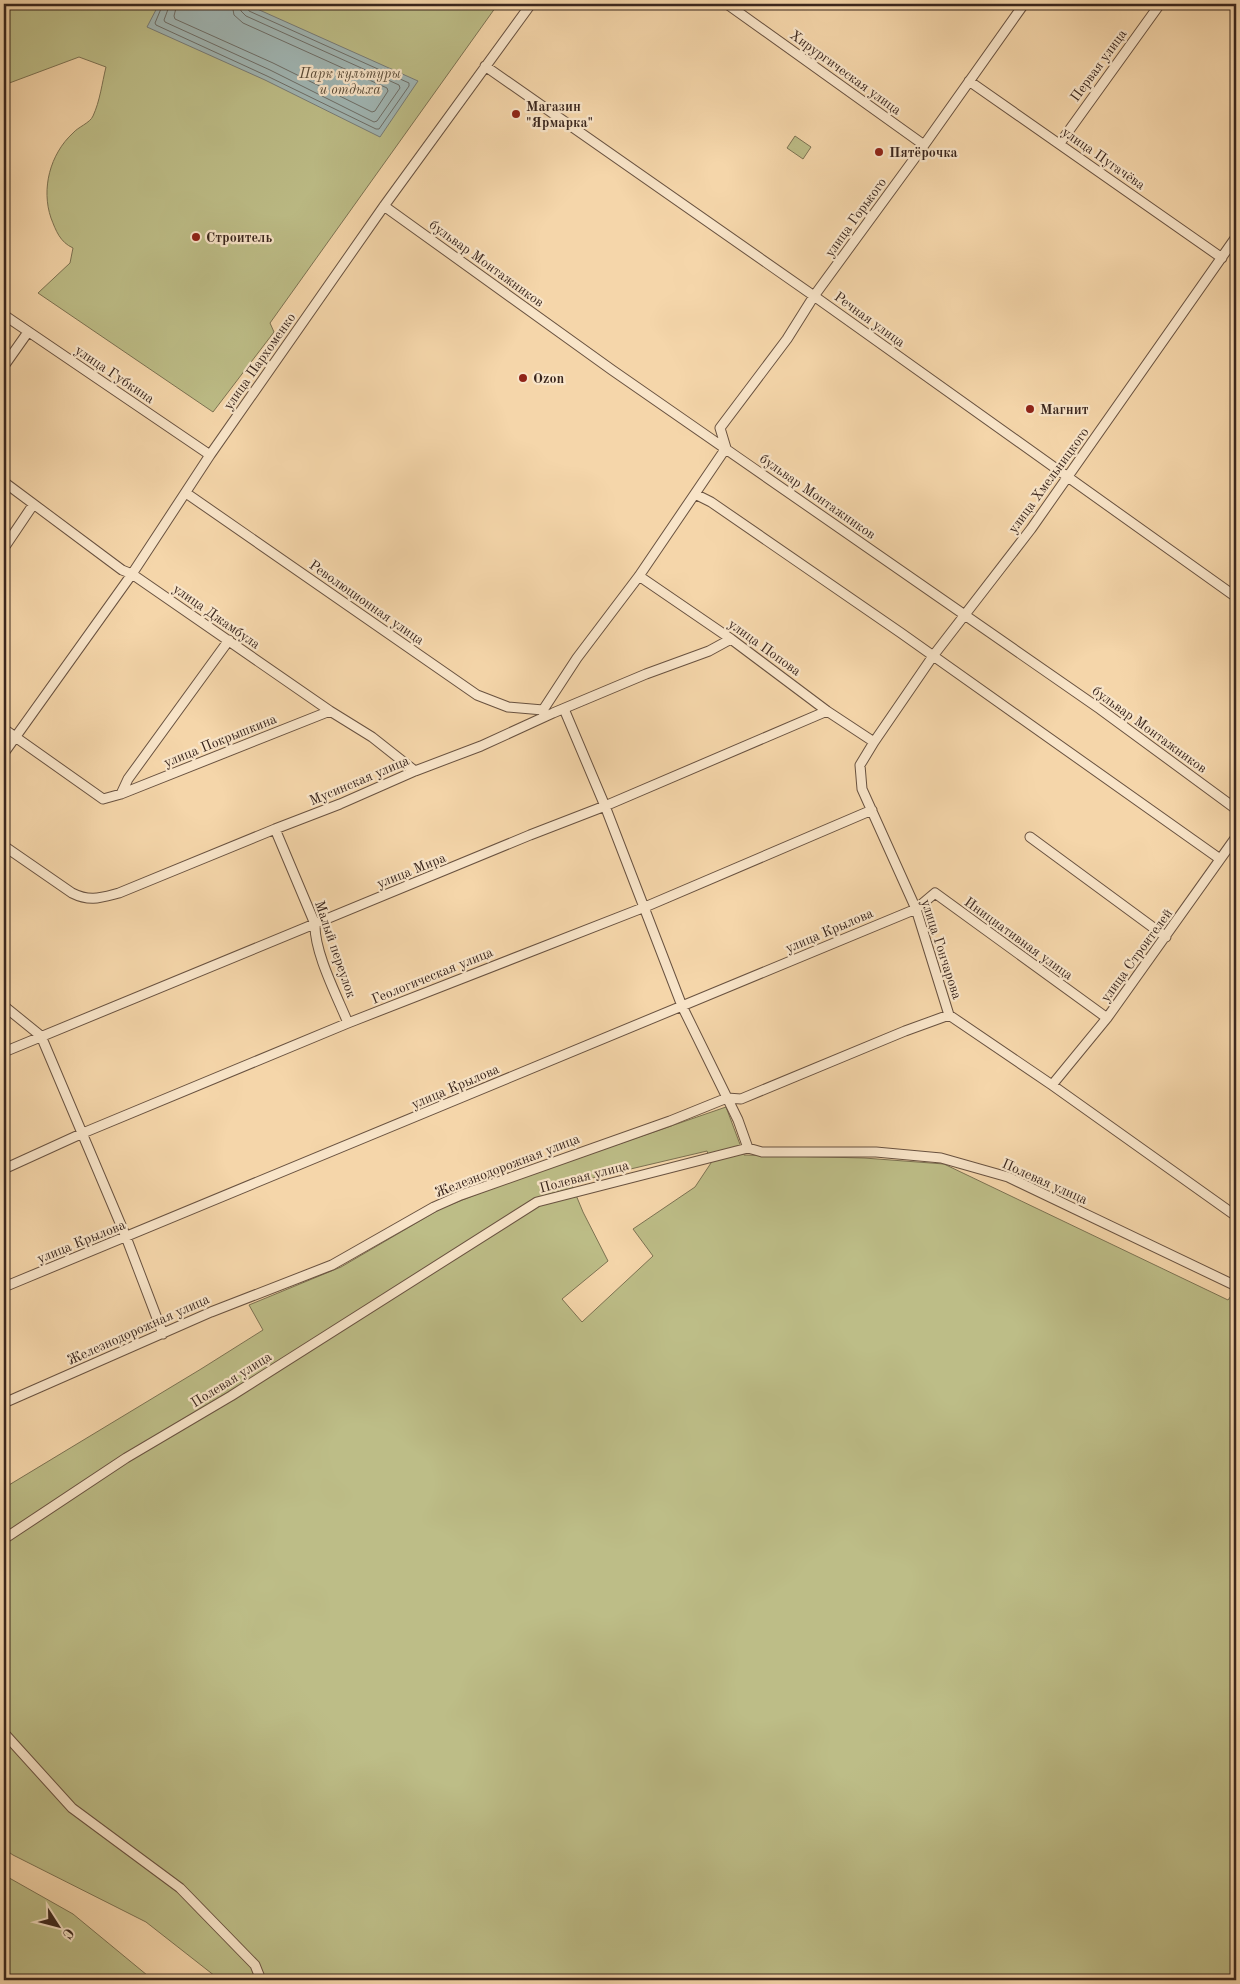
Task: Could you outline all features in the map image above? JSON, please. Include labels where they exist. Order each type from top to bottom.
[{"type":"street","name":"улица Пархоменко","points":[[4,753],[132,574],[210,455],[384,206],[530,4]]},
{"type":"street","name":"Хирургическая улица","points":[[727,4],[924,145]]},
{"type":"street","name":"улица Горького","points":[[726,448],[720,428],[787,339],[814,296],[1024,4]]},
{"type":"street","name":"Первая улица","points":[[1060,143],[1160,4]]},
{"type":"street","name":"Речная улица","points":[[485,66],[814,296],[1236,597]]},
{"type":"street","name":"улица Пугачёва","points":[[969,81],[1222,258]]},
{"type":"street","name":"бульвар Монтажников","points":[[384,206],[612,370],[1106,713],[1236,809]]},
{"type":"street","name":"улица Хмельницкого","points":[[964,614],[1031,529],[1236,237]]},
{"type":"street","name":"улица Губкина","points":[[4,315],[210,455]]},
{"type":"street","points":[[4,366],[28,332]]},
{"type":"street","points":[[543,714],[577,658],[639,576],[726,448]]},
{"type":"street","name":"улица Джамбула","points":[[4,482],[122,570],[132,574],[330,711],[372,737],[415,771]]},
{"type":"street","name":"Революционная улица","points":[[186,493],[477,695],[508,707],[543,714]]},
{"type":"street","points":[[695,494],[712,502],[824,579],[1220,858]]},
{"type":"street","points":[[4,548],[33,504]]},
{"type":"street","name":"улица Попова","points":[[639,576],[731,639],[827,711],[874,742]]},
{"type":"street","name":"улица Гончарова","points":[[964,614],[874,742],[860,766],[862,789],[916,909],[949,1015],[1052,1085],[1236,1216]]},
{"type":"street","name":"Мусинская улица","points":[[4,846],[83,899],[94,899],[119,894],[274,829],[340,804],[415,771],[481,746],[543,714],[564,709],[646,674],[710,651],[731,639]]},
{"type":"street","name":"улица Покрышкина","points":[[121,794],[128,779],[229,640]]},
{"type":"street","points":[[564,709],[605,806],[682,1006],[738,1120],[748,1148]]},
{"type":"street","name":"улица Покрышкина","points":[[15,737],[102,799],[121,794],[330,711]]},
{"type":"street","name":"улица Мира","points":[[4,1052],[605,806],[827,711]]},
{"type":"street","points":[[4,729],[15,737]]},
{"type":"street","name":"Геологическая улица","points":[[4,1169],[83,1133],[348,1023],[645,907],[872,810]]},
{"type":"street","name":"Малый переулок","points":[[274,829],[315,924],[315,936],[348,1023]]},
{"type":"street","points":[[1030,837],[1166,937]]},
{"type":"street","name":"улица Строителей","points":[[1052,1085],[1107,1018],[1236,837]]},
{"type":"street","name":"Инициативная улица","points":[[916,909],[935,894],[1107,1018]]},
{"type":"street","name":"улица Крылова","points":[[4,1287],[916,909]]},
{"type":"street","points":[[4,1006],[41,1036],[126,1237],[163,1334]]},
{"type":"street","name":"Железнодорожная улица","points":[[4,1403],[256,1294],[332,1265],[461,1195],[670,1121],[727,1098],[741,1099],[905,1031],[949,1015]]},
{"type":"street","name":"Полевая улица","points":[[5,1535],[126,1458],[232,1396],[537,1202],[748,1148],[762,1152],[876,1152],[941,1158],[1008,1177],[1236,1286]]},
{"type":"street","points":[[4,1733],[72,1808],[180,1888],[255,1965],[262,1980]]},
{"type":"green space","name":"Парк культуры и отдыха","points":[[4,4],[498,4],[270,323],[274,332],[213,412],[38,293],[70,263],[73,248],[57,232],[48,207],[48,184],[53,161],[65,141],[93,116],[106,67],[79,57],[4,85]]},
{"type":"green space","points":[[795,136],[811,147],[803,159],[787,148]]},
{"type":"green space","points":[[726,1107],[744,1155],[864,1158],[944,1164],[1228,1300],[1236,1289],[1236,1980],[220,1980],[146,1922],[4,1849],[4,1488],[263,1330],[249,1305],[341,1267],[442,1208],[503,1184]],"holes":[[[707,1151],[711,1163],[695,1187],[633,1229],[653,1256],[582,1322],[562,1299],[608,1261],[583,1212],[571,1183]]]},
{"type":"green space","points":[[4,1875],[73,1914],[153,1980],[4,1980]]},
{"type":"water","points":[[159,4],[246,4],[418,81],[380,137],[265,80],[147,27]]},
{"type":"place","name":"Магазин \"Ярмарка\"","points":[[516,114]]},
{"type":"place","name":"Пятёрочка","points":[[879,152]]},
{"type":"place","name":"Строитель","points":[[196,237]]},
{"type":"place","name":"Ozon","points":[[523,378]]},
{"type":"place","name":"Магнит","points":[[1030,409]]}]
